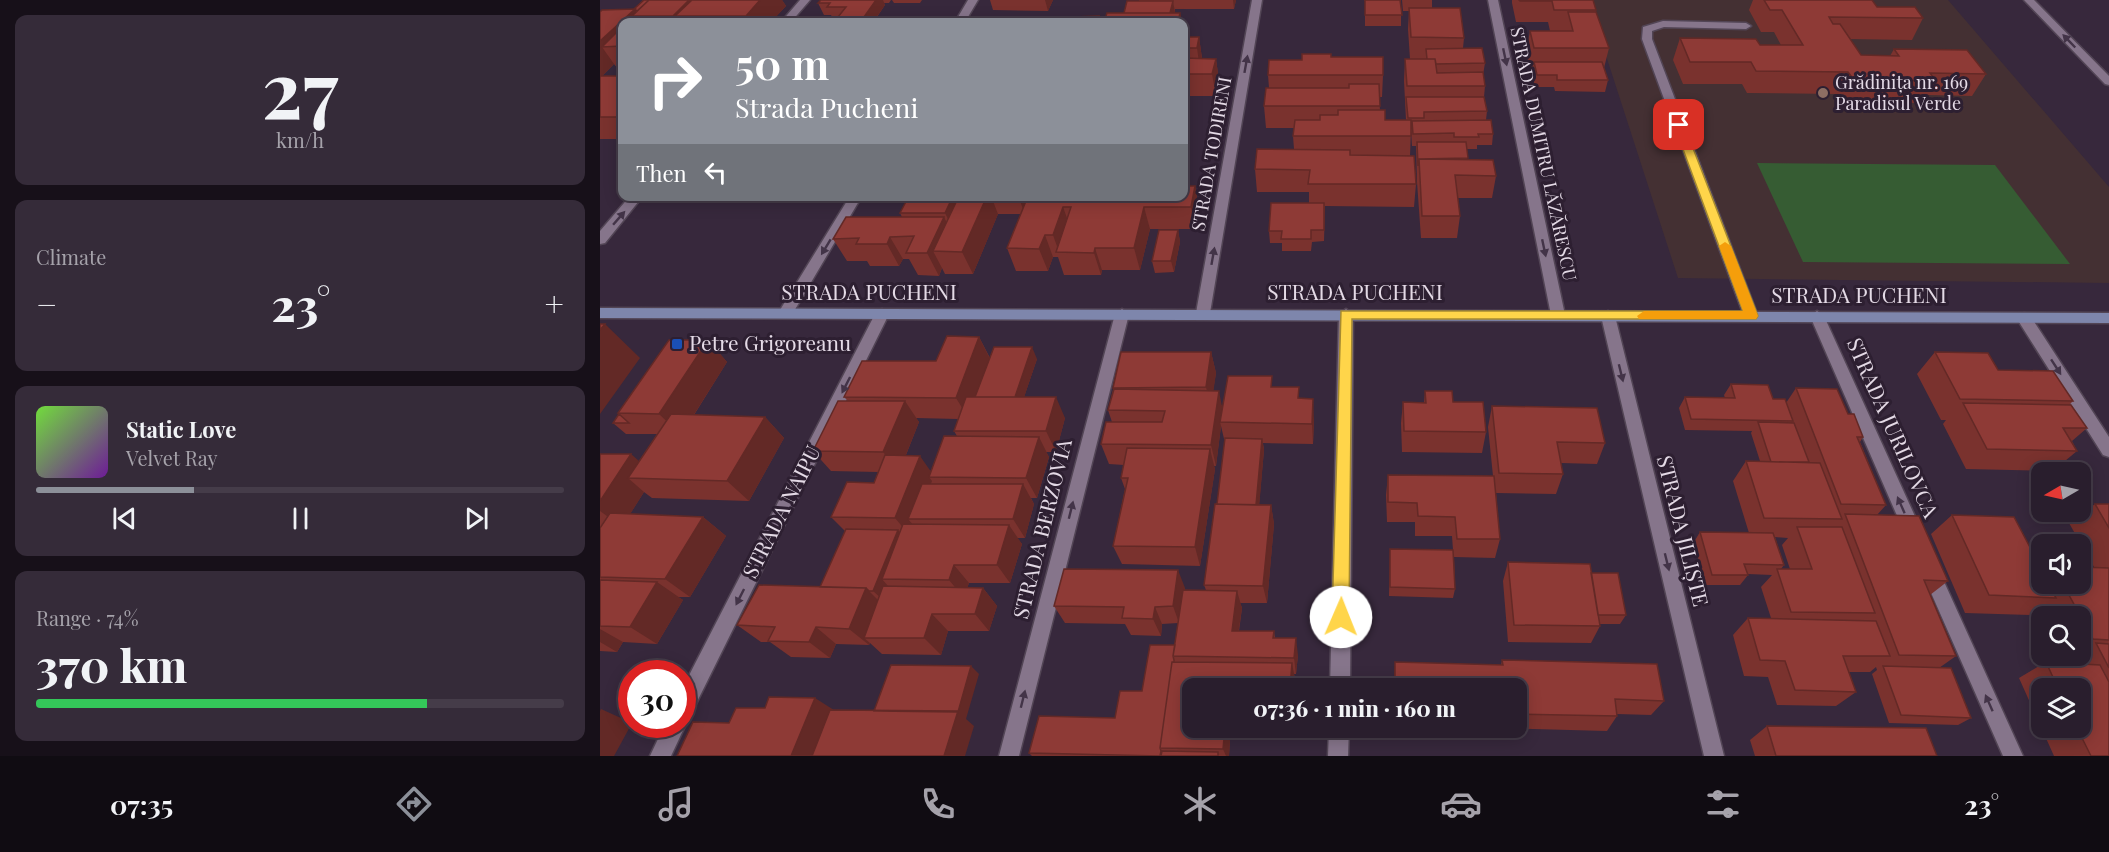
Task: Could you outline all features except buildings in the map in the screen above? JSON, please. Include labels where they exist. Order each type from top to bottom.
[{"type":"street","points":[[789,18],[805,0]]},
{"type":"street","points":[[962,18],[973,0]]},
{"type":"street","name":"STRADA TODIRENI","points":[[1203,314],[1257,0]]},
{"type":"street","name":"STRADA DUMITRU LĂZĂRESCU","points":[[1493,0],[1558,315]]},
{"type":"street","points":[[2029,0],[2109,82]]},
{"type":"street","points":[[1746,26],[1663,24],[1647,29],[1647,39],[1751,316]]},
{"type":"street","points":[[600,240],[633,201]]},
{"type":"street","points":[[785,314],[853,201]]},
{"type":"street","name":"STRADA PUCHENI","points":[[600,313],[2109,318]]},
{"type":"street","name":"STRADA NAIPU","points":[[696,683],[882,314]]},
{"type":"street","name":"STRADA BERZOVIA","points":[[1008,756],[1122,314]]},
{"type":"street","points":[[1340,678],[1346,314]]},
{"type":"street","name":"STRADA JILIȘTE","points":[[1608,316],[1714,756]]},
{"type":"street","name":"STRADA JURILOVCA","points":[[1817,316],[2013,756]]},
{"type":"street","points":[[2024,318],[2109,450]]},
{"type":"street","points":[[660,756],[669,738]]},
{"type":"street","points":[[1338,756],[1339,738]]},
{"type":"shaded area","name":"Grădinița nr. 169 Paradisul Verde","points":[[1588,0],[1948,0],[2109,187],[2109,283],[1678,278]]},
{"type":"green space","points":[[1757,163],[1995,165],[2070,264],[1803,262]]},
{"type":"slow traffic","points":[[1644,316],[1751,316],[1725,246]]},
{"type":"place","name":"Grădinița nr. 169 Paradisul Verde","points":[[1823,93]]},
{"type":"place","name":"Petre Grigoreanu","points":[[677,344]]},
{"type":"route","points":[[1341,617],[1346,314],[1751,316],[1679,125]]}]
